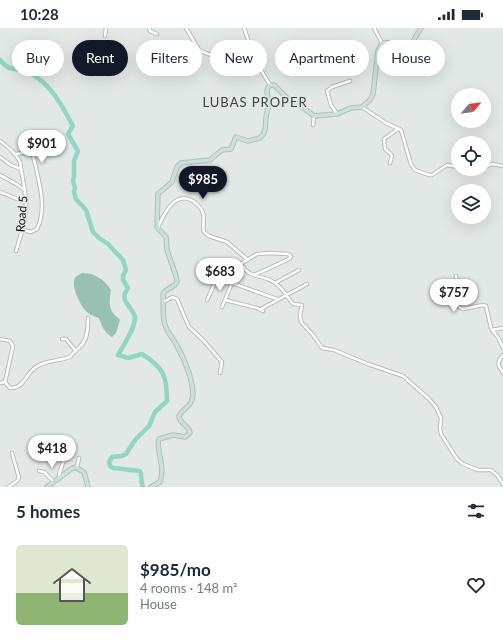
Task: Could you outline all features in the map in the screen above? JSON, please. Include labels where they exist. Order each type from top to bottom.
[{"type":"main road","points":[[413,40],[421,28]]},
{"type":"main road","points":[[151,487],[160,482],[162,477],[162,460],[158,441],[169,436],[185,437],[189,435],[189,428],[181,422],[178,416],[191,402],[193,397],[188,370],[164,323],[164,291],[176,284],[177,279],[167,250],[166,237],[157,227],[158,194],[172,182],[176,169],[181,163],[210,160],[222,150],[231,149],[236,137],[248,141],[258,140],[266,128],[269,103],[267,91],[270,84],[274,85],[288,99],[301,106],[314,116],[337,114],[351,108],[362,107],[370,100],[373,94],[377,60]]},
{"type":"main road","points":[[48,487],[71,469],[76,468],[84,472],[88,487]]},
{"type":"street","points":[[105,36],[106,28]]},
{"type":"street","points":[[149,28],[150,31],[157,34]]},
{"type":"street","points":[[186,28],[199,50],[210,54]]},
{"type":"street","points":[[244,28],[249,40]]},
{"type":"street","points":[[374,28],[381,40]]},
{"type":"street","points":[[265,76],[270,84]]},
{"type":"street","points":[[337,114],[331,105],[327,91],[332,87],[350,81]]},
{"type":"street","points":[[362,107],[402,132],[411,164],[415,170],[432,175],[447,165],[451,166]]},
{"type":"street","points":[[313,125],[314,116]]},
{"type":"street","points":[[390,163],[392,156],[385,149],[384,139],[399,129]]},
{"type":"street","points":[[0,141],[16,154],[29,152],[33,155],[43,206],[37,229],[31,232],[22,230]]},
{"type":"street","name":"Road 5","points":[[16,154],[20,162],[26,202],[22,230],[16,251]]},
{"type":"street","points":[[0,157],[11,165],[21,169]]},
{"type":"street","points":[[491,164],[503,166]]},
{"type":"street","points":[[0,175],[25,190]]},
{"type":"street","points":[[0,192],[26,202]]},
{"type":"street","points":[[157,227],[171,204],[182,198],[186,198],[196,203],[203,213],[204,232],[209,236],[227,242],[248,260]]},
{"type":"street","points":[[207,300],[215,280],[221,274],[261,253],[290,254],[290,258],[253,276]]},
{"type":"street","points":[[241,264],[246,271],[253,276],[268,278],[275,283],[287,295],[293,304],[302,305],[300,315],[301,322],[322,348],[334,350],[403,376],[436,407],[441,418],[441,434],[457,458],[463,464],[478,470],[491,470],[497,475],[502,484]]},
{"type":"street","points":[[275,283],[299,270]]},
{"type":"street","points":[[221,274],[232,283],[277,299]]},
{"type":"street","points":[[456,276],[459,307],[461,309],[468,309],[484,305],[487,308],[492,330],[499,339],[503,348]]},
{"type":"street","points":[[222,307],[232,283]]},
{"type":"street","points":[[225,300],[262,310],[277,299],[307,284]]},
{"type":"street","points":[[164,302],[172,297],[177,299],[189,327],[203,340],[222,362],[220,373]]},
{"type":"street","points":[[5,382],[10,388],[13,388],[26,380],[37,366],[70,357],[84,342],[88,318]]},
{"type":"street","points":[[492,330],[503,328]]},
{"type":"street","points":[[0,339],[10,341],[13,346],[5,382]]},
{"type":"street","points":[[62,339],[66,339],[75,350]]},
{"type":"street","points":[[503,355],[497,365],[503,374]]},
{"type":"street","points":[[0,383],[5,382]]},
{"type":"street","points":[[8,487],[17,482],[19,478],[12,453]]},
{"type":"street","points":[[59,479],[66,453]]},
{"type":"street","points":[[76,468],[79,458]]},
{"type":"street","points":[[39,471],[44,472],[54,483]]},
{"type":"street","points":[[502,484],[503,479]]},
{"type":"green space","points":[[82,273],[99,277],[111,290],[110,307],[113,313],[120,320],[116,333],[112,337],[105,331],[99,318],[87,312],[78,298],[74,280],[76,276]]},
{"type":"waterway","points":[[0,60],[8,67],[26,71],[38,78],[56,96],[73,126],[68,134],[78,151],[74,161],[73,181],[76,199],[86,210],[93,232],[108,244],[123,260],[126,270],[123,280],[128,288],[124,297],[135,318],[131,333],[118,355],[128,358],[142,354],[160,368],[163,373],[166,385],[167,401],[155,412],[149,426],[135,440],[126,454],[112,457],[109,462],[110,466],[113,468],[140,471],[143,487]]},
{"type":"district","name":"LUBAS PROPER","points":[[255,102]]}]
